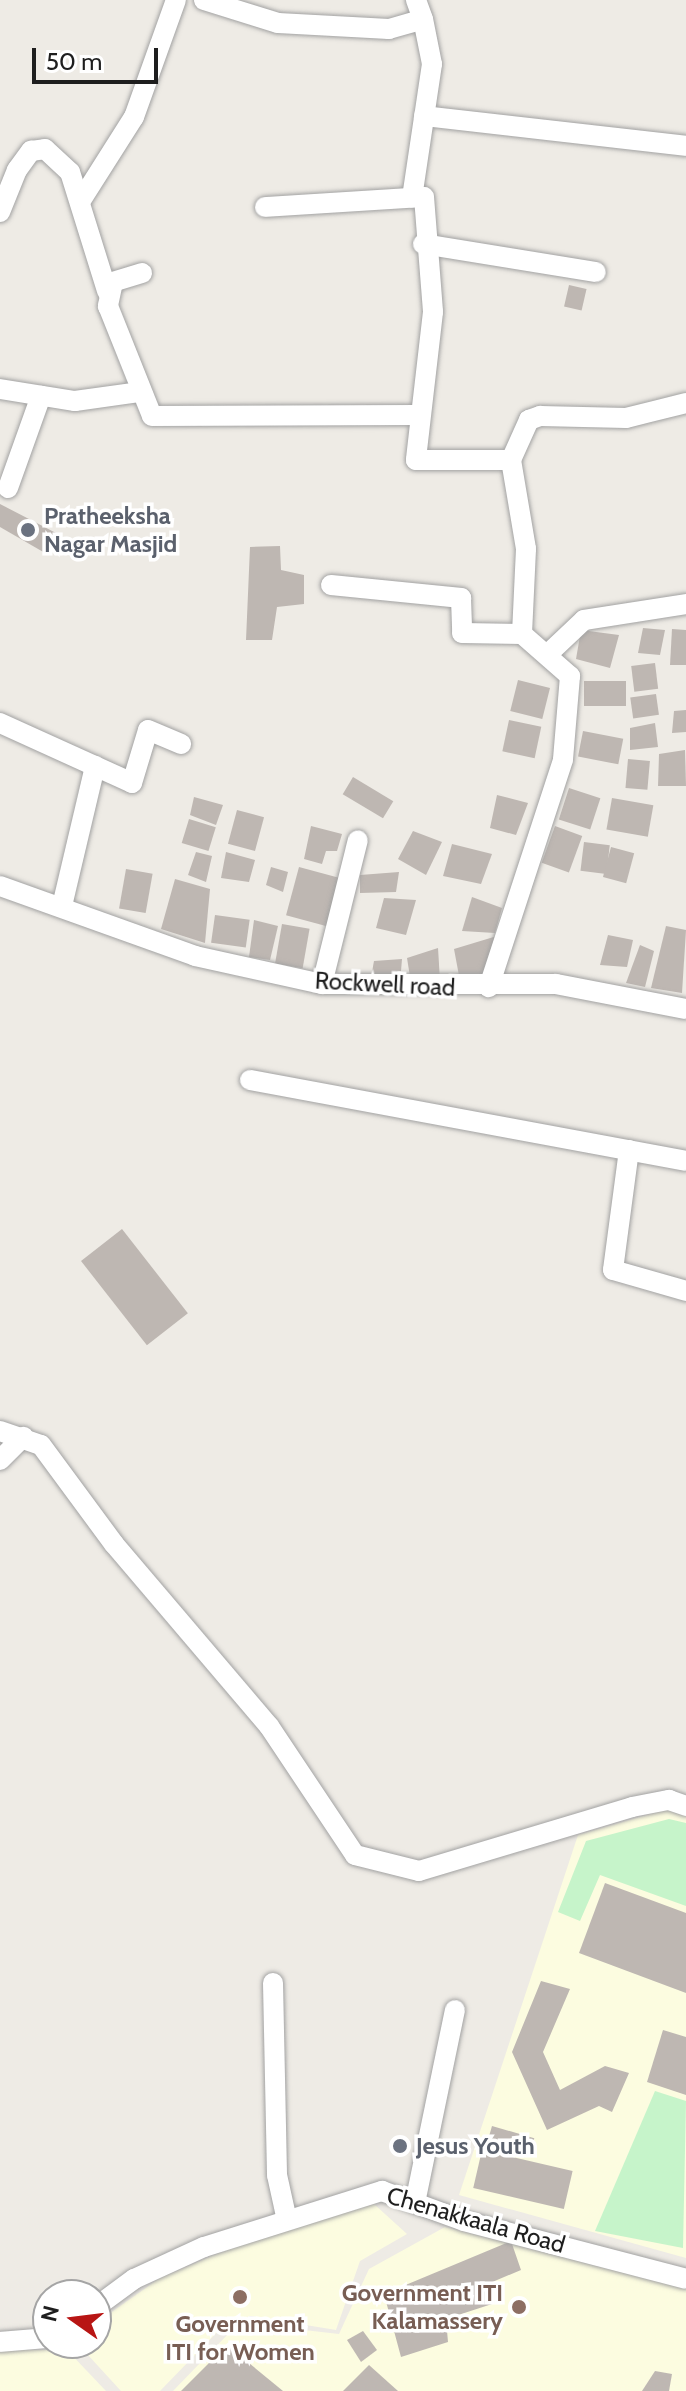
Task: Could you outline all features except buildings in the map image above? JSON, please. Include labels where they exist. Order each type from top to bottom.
[{"type":"street","points":[[0,212],[31,151],[45,149],[70,172],[85,177],[123,135],[167,0]]},
{"type":"street","points":[[80,202],[134,117],[176,0]]},
{"type":"street","points":[[204,0],[278,23],[389,29],[419,10],[432,64],[412,198]]},
{"type":"street","points":[[424,116],[686,146]]},
{"type":"street","points":[[70,172],[140,392],[152,416],[184,420],[417,415]]},
{"type":"street","points":[[265,207],[424,197],[423,244],[433,312],[417,415],[416,460],[511,460]]},
{"type":"street","points":[[423,244],[596,272]]},
{"type":"street","points":[[107,291],[142,273]]},
{"type":"street","points":[[0,389],[75,401],[140,392]]},
{"type":"street","points":[[8,488],[41,396]]},
{"type":"street","points":[[522,634],[526,549],[511,460],[529,420],[540,416],[626,418],[686,403]]},
{"type":"street","points":[[331,585],[461,598],[462,633],[522,634],[549,653],[570,676],[563,760],[489,987]]},
{"type":"street","points":[[549,653],[584,620],[686,604]]},
{"type":"street","points":[[0,723],[132,783],[148,730],[181,744]]},
{"type":"street","points":[[62,906],[95,766]]},
{"type":"street","points":[[322,984],[358,840]]},
{"type":"street","name":"Rockwell road","points":[[0,886],[195,956],[322,984],[489,987],[556,984],[686,1009]]},
{"type":"street","points":[[250,1080],[686,1161]]},
{"type":"street","points":[[629,1150],[613,1270],[686,1291]]},
{"type":"street","points":[[0,1431],[41,1445],[114,1544],[269,1726],[355,1855],[419,1871],[632,1807],[669,1800],[686,1806]]},
{"type":"street","points":[[0,1460],[23,1437]]},
{"type":"street","points":[[273,1983],[277,2175],[286,2216]]},
{"type":"street","points":[[415,2203],[455,2010]]},
{"type":"street","name":"Chenakkaala Road","points":[[112,2295],[134,2279],[286,2216],[382,2191],[686,2279]]},
{"type":"street","points":[[0,2342],[32,2339]]},
{"type":"shaded area","points":[[668,1809],[686,1815],[686,2258],[459,2195],[578,1835]]},
{"type":"shaded area","name":"Government ITI for Women","points":[[374,2204],[407,2234],[360,2261],[336,2330],[251,2316],[226,2323],[160,2391],[121,2391],[92,2359],[112,2359],[112,2312],[160,2278],[267,2233]]},
{"type":"shaded area","name":"Government ITI Kalamassery","points":[[445,2227],[686,2289],[686,2391],[173,2391],[232,2330],[260,2325],[339,2334],[369,2269]]},
{"type":"shaded area","points":[[0,2350],[32,2350],[32,2359],[76,2359],[106,2391],[0,2391]]},
{"type":"green space","points":[[669,1819],[686,1823],[686,1906],[600,1875],[580,1921],[558,1912],[586,1841]]},
{"type":"green space","points":[[655,2091],[686,2101],[683,2248],[595,2231]]},
{"type":"place","name":"Pratheeksha Nagar Masjid","points":[[28,530]]},
{"type":"place","name":"Jesus Youth","points":[[400,2146]]},
{"type":"place","name":"Government ITI for Women","points":[[240,2297]]},
{"type":"place","name":"Government ITI Kalamassery","points":[[519,2307]]}]
